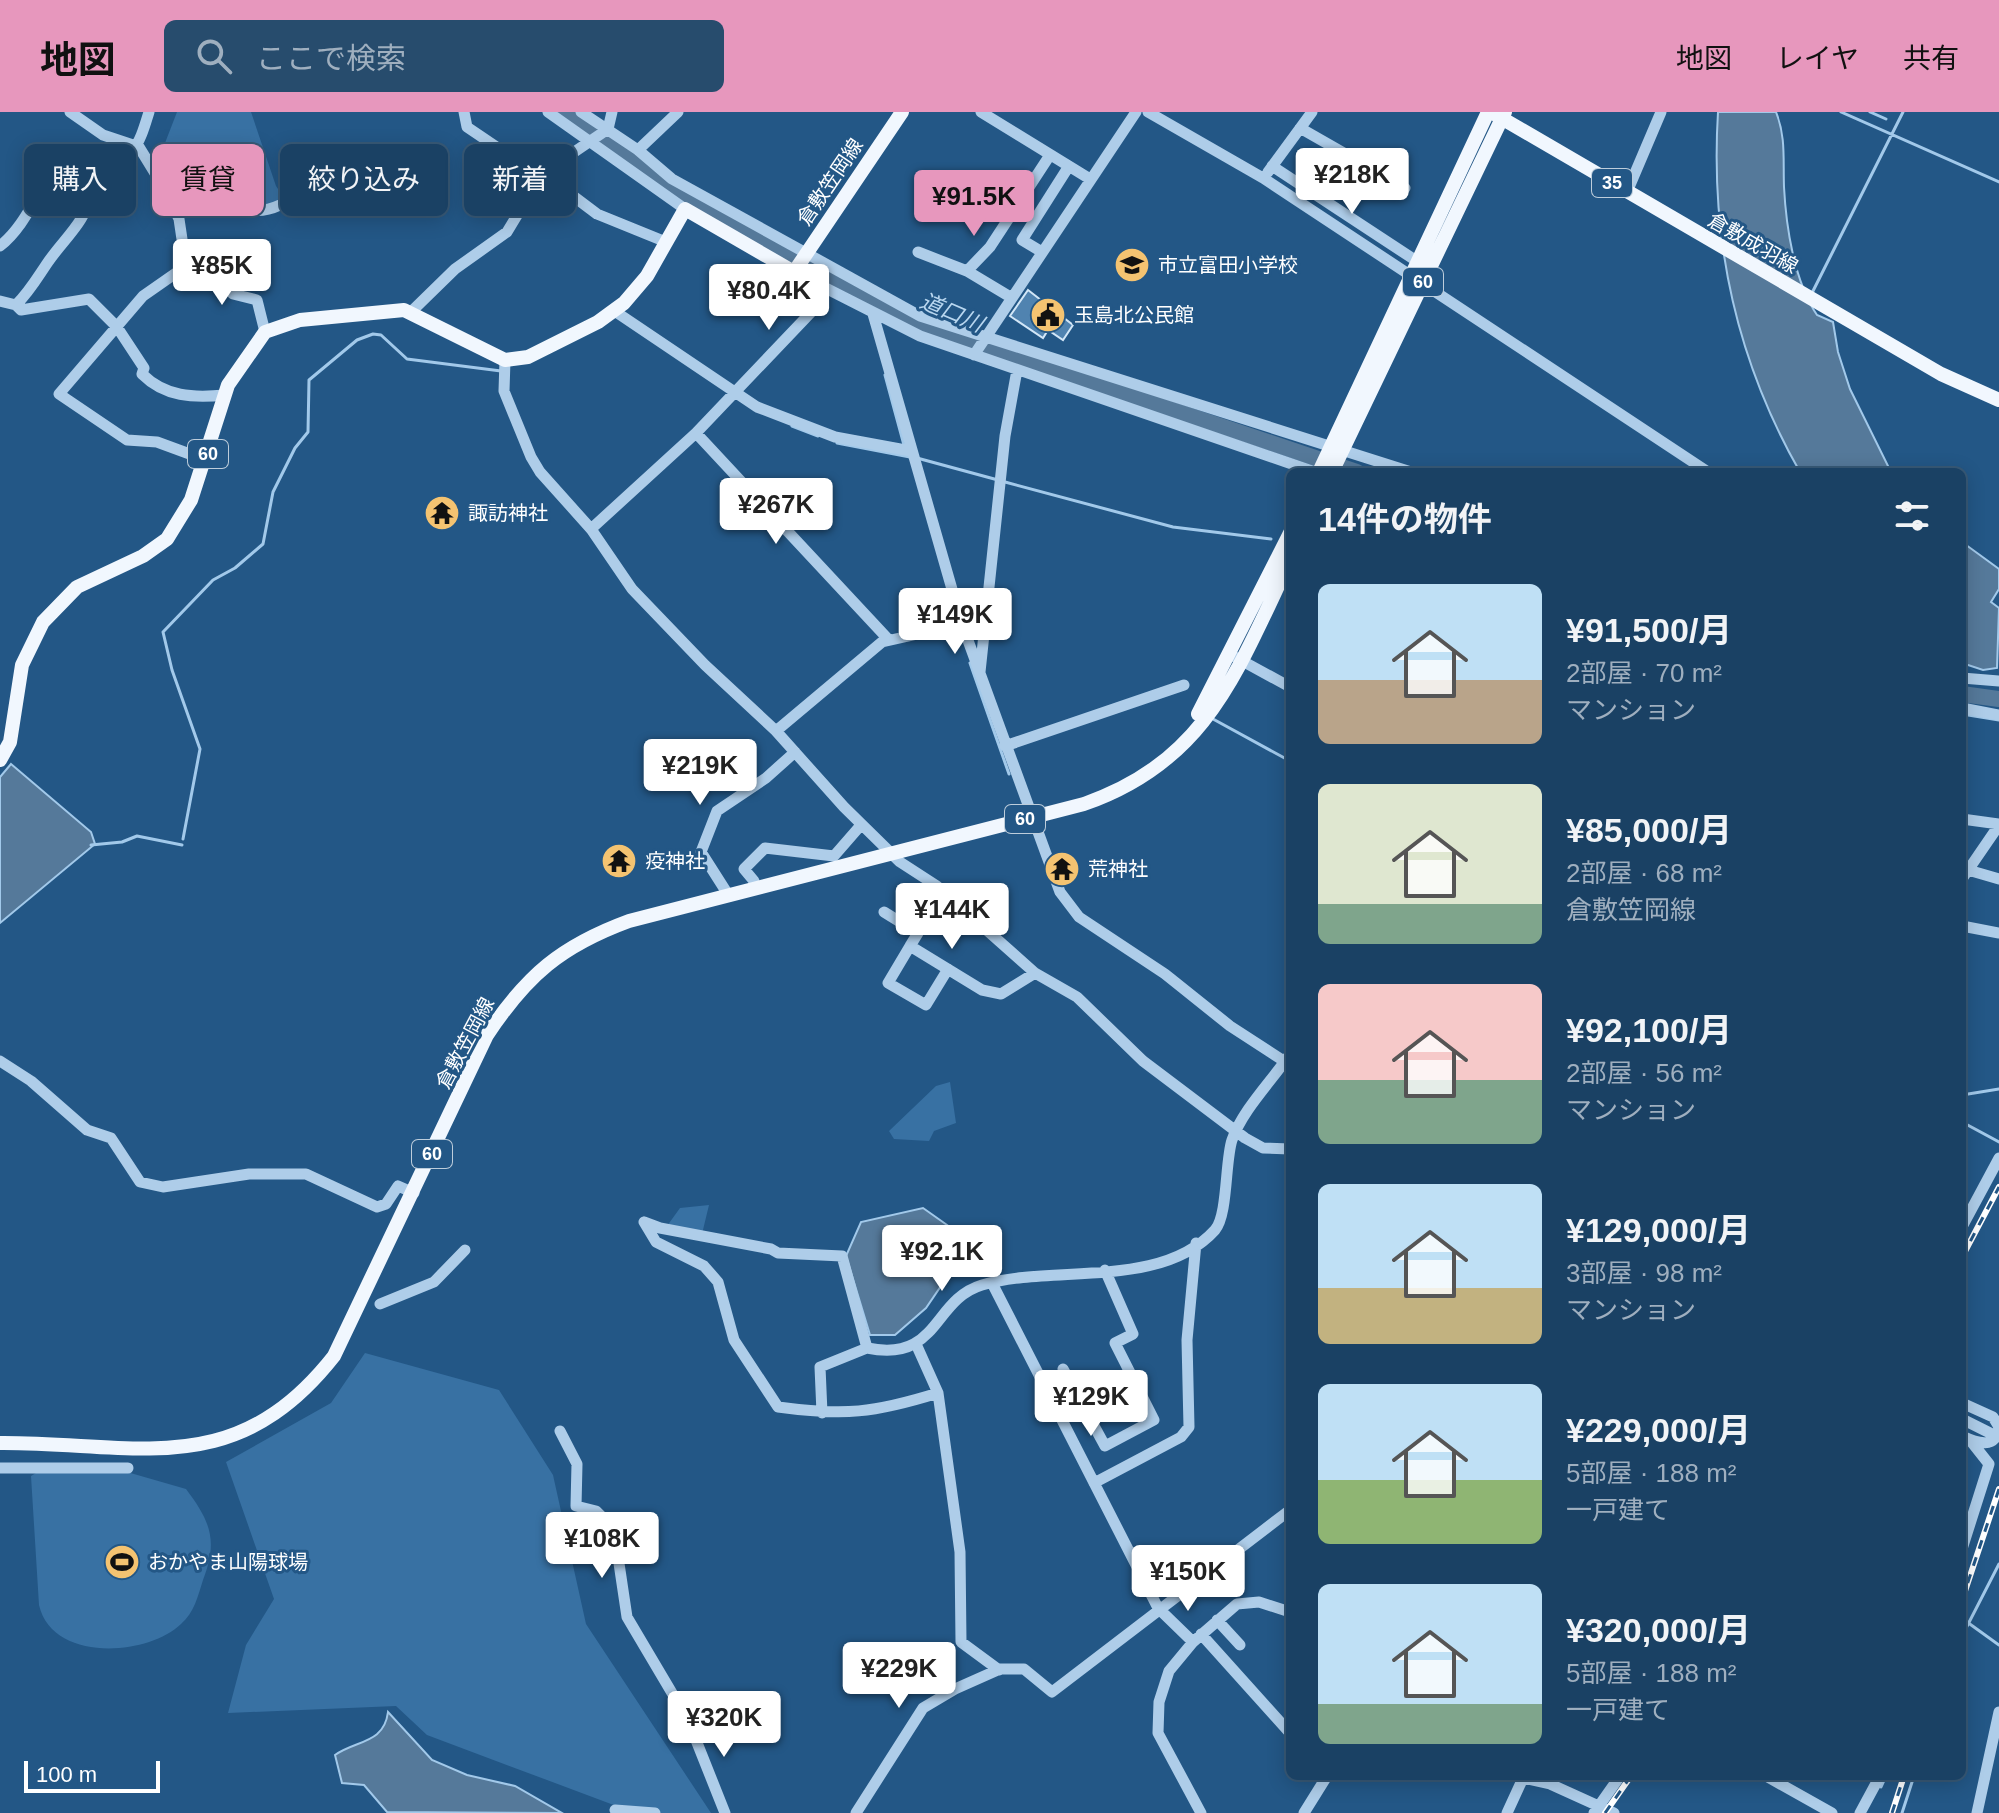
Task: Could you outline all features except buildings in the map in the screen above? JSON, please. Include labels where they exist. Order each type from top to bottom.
[{"type":"main road","name":"倉敷笠岡線","points":[[800,263],[901,112]]},
{"type":"main road","name":"倉敷成羽線","points":[[1497,114],[1818,304],[1941,374],[1999,400]]},
{"type":"main road","name":"60","points":[[1320,468],[1336,448],[1417,274],[1497,114]]},
{"type":"main road","name":"60","points":[[1417,274],[1497,114]]},
{"type":"main road","points":[[265,332],[300,320],[412,311],[504,367],[613,310],[647,276],[685,209],[800,263]]},
{"type":"main road","name":"60","points":[[0,760],[10,742],[22,665],[43,622],[77,587],[143,556],[167,539],[187,509],[206,460],[225,395],[265,332]]},
{"type":"main road","name":"60","points":[[1333,468],[1336,448]]},
{"type":"main road","name":"倉敷笠岡線","points":[[0,1443],[174,1450],[225,1438],[272,1415],[316,1379],[334,1356],[487,1035],[513,995],[534,974],[591,935],[629,921],[1110,795],[1176,754],[1223,696],[1286,542]]},
{"type":"main road","name":"倉敷笠岡線","points":[[1236,658],[1286,568]]},
{"type":"street","points":[[70,112],[103,135],[139,147],[152,168]]},
{"type":"street","points":[[136,149],[149,112]]},
{"type":"street","points":[[464,112],[467,127],[494,144]]},
{"type":"street","points":[[548,112],[685,209]]},
{"type":"street","points":[[581,112],[638,150],[672,179],[800,263],[920,316],[984,339],[1398,468]]},
{"type":"street","points":[[576,148],[605,130],[612,112]]},
{"type":"street","points":[[638,150],[678,112]]},
{"type":"street","points":[[981,112],[1090,179]]},
{"type":"street","points":[[974,355],[1136,112]]},
{"type":"street","points":[[1148,112],[1263,178],[1417,274],[1702,468]]},
{"type":"street","points":[[1263,178],[1312,112]]},
{"type":"street","points":[[1627,192],[1661,112]]},
{"type":"street","points":[[1300,128],[1405,188]]},
{"type":"street","points":[[967,271],[990,247],[1050,155]]},
{"type":"street","points":[[1042,252],[1022,240],[1069,166]]},
{"type":"street","points":[[1272,166],[1417,274]]},
{"type":"street","points":[[576,199],[597,214],[666,242]]},
{"type":"street","points":[[264,210],[280,205]]},
{"type":"street","points":[[0,246],[12,236],[24,216]]},
{"type":"street","points":[[16,305],[37,284],[43,268],[83,216]]},
{"type":"street","points":[[177,216],[186,266]]},
{"type":"street","points":[[412,311],[455,269],[507,232],[517,216]]},
{"type":"street","points":[[918,252],[967,271],[1012,298]]},
{"type":"street","points":[[800,263],[826,289],[873,314],[974,355],[1305,468]]},
{"type":"street","points":[[206,460],[157,442],[127,440],[59,394],[143,296],[186,266],[208,270],[233,294],[257,300],[265,332]]},
{"type":"street","points":[[591,529],[735,394],[817,306],[826,289]]},
{"type":"street","points":[[0,301],[16,305],[21,310],[47,309],[72,300],[89,299],[117,327],[144,368],[142,374],[170,394],[225,395]]},
{"type":"street","points":[[613,310],[757,407],[835,437],[911,451]]},
{"type":"street","points":[[822,1413],[820,1367],[867,1348],[892,1353],[916,1344],[965,1294],[992,1283],[1162,1263],[1196,1243],[1218,1225],[1236,1132],[1286,1063],[1230,1026],[1165,974],[1079,917],[1060,892],[1030,817],[981,672],[960,625],[873,314]]},
{"type":"street","points":[[504,367],[504,391],[531,457],[591,529],[632,589],[705,665],[776,731],[861,825],[891,853],[937,886],[1035,973],[1077,997],[1143,1061],[1236,1132],[1263,1148],[1286,1149]]},
{"type":"street","points":[[981,672],[1000,480],[1017,370]]},
{"type":"street","points":[[696,433],[888,639]]},
{"type":"street","points":[[776,731],[888,639],[960,625]]},
{"type":"street","points":[[1236,658],[1286,685]]},
{"type":"street","points":[[1966,678],[1999,681]]},
{"type":"street","points":[[1005,746],[1184,685]]},
{"type":"street","points":[[1966,709],[1999,715]]},
{"type":"street","points":[[729,896],[701,852],[717,811],[766,778],[795,752]]},
{"type":"street","points":[[1966,820],[1998,827],[1966,874]]},
{"type":"street","points":[[754,881],[744,869],[765,848],[834,856],[861,825]]},
{"type":"street","points":[[1966,875],[1999,879]]},
{"type":"street","points":[[884,912],[918,933],[888,983],[926,1005],[948,969]]},
{"type":"street","points":[[1966,927],[1999,933]]},
{"type":"street","points":[[910,946],[982,990],[1001,994],[1035,973]]},
{"type":"street","points":[[0,1061],[31,1081],[87,1130],[111,1138],[140,1182],[146,1185],[163,1187],[249,1174],[306,1174],[377,1207],[386,1204],[398,1186],[414,1193]]},
{"type":"street","points":[[1966,1220],[1999,1158]]},
{"type":"street","points":[[867,1348],[842,1256],[778,1253],[644,1222],[656,1242],[704,1266],[718,1282],[734,1340],[778,1407],[822,1413],[880,1411],[938,1393]]},
{"type":"street","points":[[1094,1483],[1181,1437],[1189,1427],[1187,1340],[1196,1243]]},
{"type":"street","points":[[380,1304],[434,1282],[465,1250]]},
{"type":"street","points":[[1063,1369],[1105,1446],[1154,1420],[1115,1343],[1133,1334],[1105,1270]]},
{"type":"street","points":[[992,1283],[1158,1608],[1197,1638],[1286,1729]]},
{"type":"street","points":[[916,1344],[938,1393],[960,1552],[961,1642],[999,1670]]},
{"type":"street","points":[[1966,1405],[1993,1417],[1999,1427],[1996,1438],[1989,1443],[1966,1438]]},
{"type":"street","points":[[1966,1421],[1990,1433]]},
{"type":"street","points":[[560,1431],[577,1464],[576,1506],[596,1511],[605,1520],[617,1550],[627,1617],[688,1720],[725,1813]]},
{"type":"street","points":[[1966,1438],[1989,1464],[1966,1536]]},
{"type":"street","points":[[0,1468],[128,1468]]},
{"type":"street","points":[[856,1813],[892,1761],[920,1711],[955,1689],[999,1670],[1021,1668],[1052,1692],[1286,1513]]},
{"type":"street","points":[[1201,1813],[1161,1744],[1157,1722],[1169,1671],[1197,1638],[1243,1602],[1269,1604],[1286,1610]]},
{"type":"street","points":[[1217,1620],[1240,1645]]},
{"type":"street","points":[[1977,1813],[1999,1712]]},
{"type":"street","points":[[1309,1811],[1325,1780]]},
{"type":"street","points":[[1507,1813],[1520,1780]]},
{"type":"street","points":[[1533,1780],[1550,1784],[1596,1810],[1614,1813]]},
{"type":"street","points":[[1596,1810],[1617,1780]]},
{"type":"street","points":[[1773,1780],[1832,1813]]},
{"type":"street","points":[[1860,1813],[1878,1780]]},
{"type":"street","points":[[617,1813],[615,1810],[655,1813]]},
{"type":"shaded area","points":[[177,112],[251,112],[262,144],[166,144]]},
{"type":"shaded area","points":[[1718,112],[1776,112],[1783,139],[1787,219],[1802,286],[1817,315],[1833,322],[1838,352],[1850,389],[1889,468],[1798,468],[1759,387],[1732,298],[1718,207]]},
{"type":"shaded area","points":[[264,150],[280,192],[280,200],[269,206],[264,204]]},
{"type":"shaded area","points":[[1966,545],[1999,569],[1999,589],[1991,602],[1999,608],[1997,668],[1983,670],[1966,664]]},
{"type":"shaded area","points":[[11,764],[91,832],[95,844],[0,923],[0,777]]},
{"type":"shaded area","points":[[950,1082],[956,1123],[934,1131],[929,1141],[894,1139],[889,1131],[936,1086]]},
{"type":"shaded area","points":[[709,1205],[702,1234],[667,1226],[680,1208]]},
{"type":"shaded area","points":[[923,1208],[971,1242],[926,1308],[895,1335],[870,1335],[846,1256],[861,1222]]},
{"type":"shaded area","points":[[365,1353],[499,1390],[553,1475],[586,1624],[711,1813],[635,1813],[427,1735],[396,1706],[228,1713],[246,1645],[274,1599],[226,1462],[331,1403]]},
{"type":"shaded area","name":"おかやま山陽球場","points":[[127,1472],[186,1489],[210,1532],[208,1566],[189,1615],[165,1635],[124,1648],[80,1645],[62,1637],[47,1624],[39,1605],[31,1476],[36,1473]]},
{"type":"shaded area","points":[[388,1712],[432,1760],[467,1775],[515,1786],[562,1813],[387,1812],[364,1785],[342,1783],[335,1755],[375,1736],[381,1730]]},
{"type":"waterway","name":"道口川","points":[[566,112],[698,202],[839,284],[904,317],[972,344],[1345,468]]},
{"type":"waterway","points":[[1841,112],[1999,182]]},
{"type":"waterway","points":[[1870,112],[1886,119]]},
{"type":"waterway","points":[[1812,293],[1903,112]]},
{"type":"waterway","points":[[183,839],[200,749],[172,670],[163,632],[213,580],[235,568],[263,544],[273,492],[295,448],[308,432],[309,380],[357,340],[373,334],[381,335],[407,359],[501,371]]},
{"type":"waterway","points":[[885,375],[904,445]]},
{"type":"waterway","points":[[792,426],[818,436]]},
{"type":"waterway","points":[[837,443],[910,457]]},
{"type":"waterway","points":[[917,458],[998,480]]},
{"type":"waterway","points":[[1005,482],[1173,527],[1271,539]]},
{"type":"waterway","points":[[970,663],[1009,774]]},
{"type":"waterway","name":"道口川","points":[[1966,695],[1999,699]]},
{"type":"waterway","points":[[1966,715],[1999,720]]},
{"type":"waterway","points":[[1213,719],[1286,759]]},
{"type":"waterway","points":[[91,845],[122,842],[137,836],[182,845]]},
{"type":"waterway","points":[[1966,1094],[1999,1089]]},
{"type":"waterway","points":[[1966,1124],[1999,1142]]},
{"type":"waterway","points":[[1966,1628],[1999,1564]]},
{"type":"waterway","points":[[1967,1622],[1999,1645]]},
{"type":"waterway","points":[[1881,1787],[1884,1780]]},
{"type":"waterway","points":[[1902,1813],[1913,1780]]},
{"type":"railway","points":[[1966,1249],[1999,1187]]},
{"type":"railway","points":[[1966,1588],[1999,1489]]},
{"type":"railway","points":[[1605,1813],[1628,1780]]},
{"type":"railway","points":[[1892,1813],[1903,1780]]},
{"type":"place","name":"市立富田小学校","points":[[1132,265]]},
{"type":"place","name":"玉島北公民館","points":[[1048,315]]},
{"type":"place","name":"諏訪神社","points":[[442,513]]},
{"type":"place","name":"疫神社","points":[[619,861]]},
{"type":"place","name":"荒神社","points":[[1062,869]]},
{"type":"place","name":"おかやま山陽球場","points":[[122,1562]]}]
